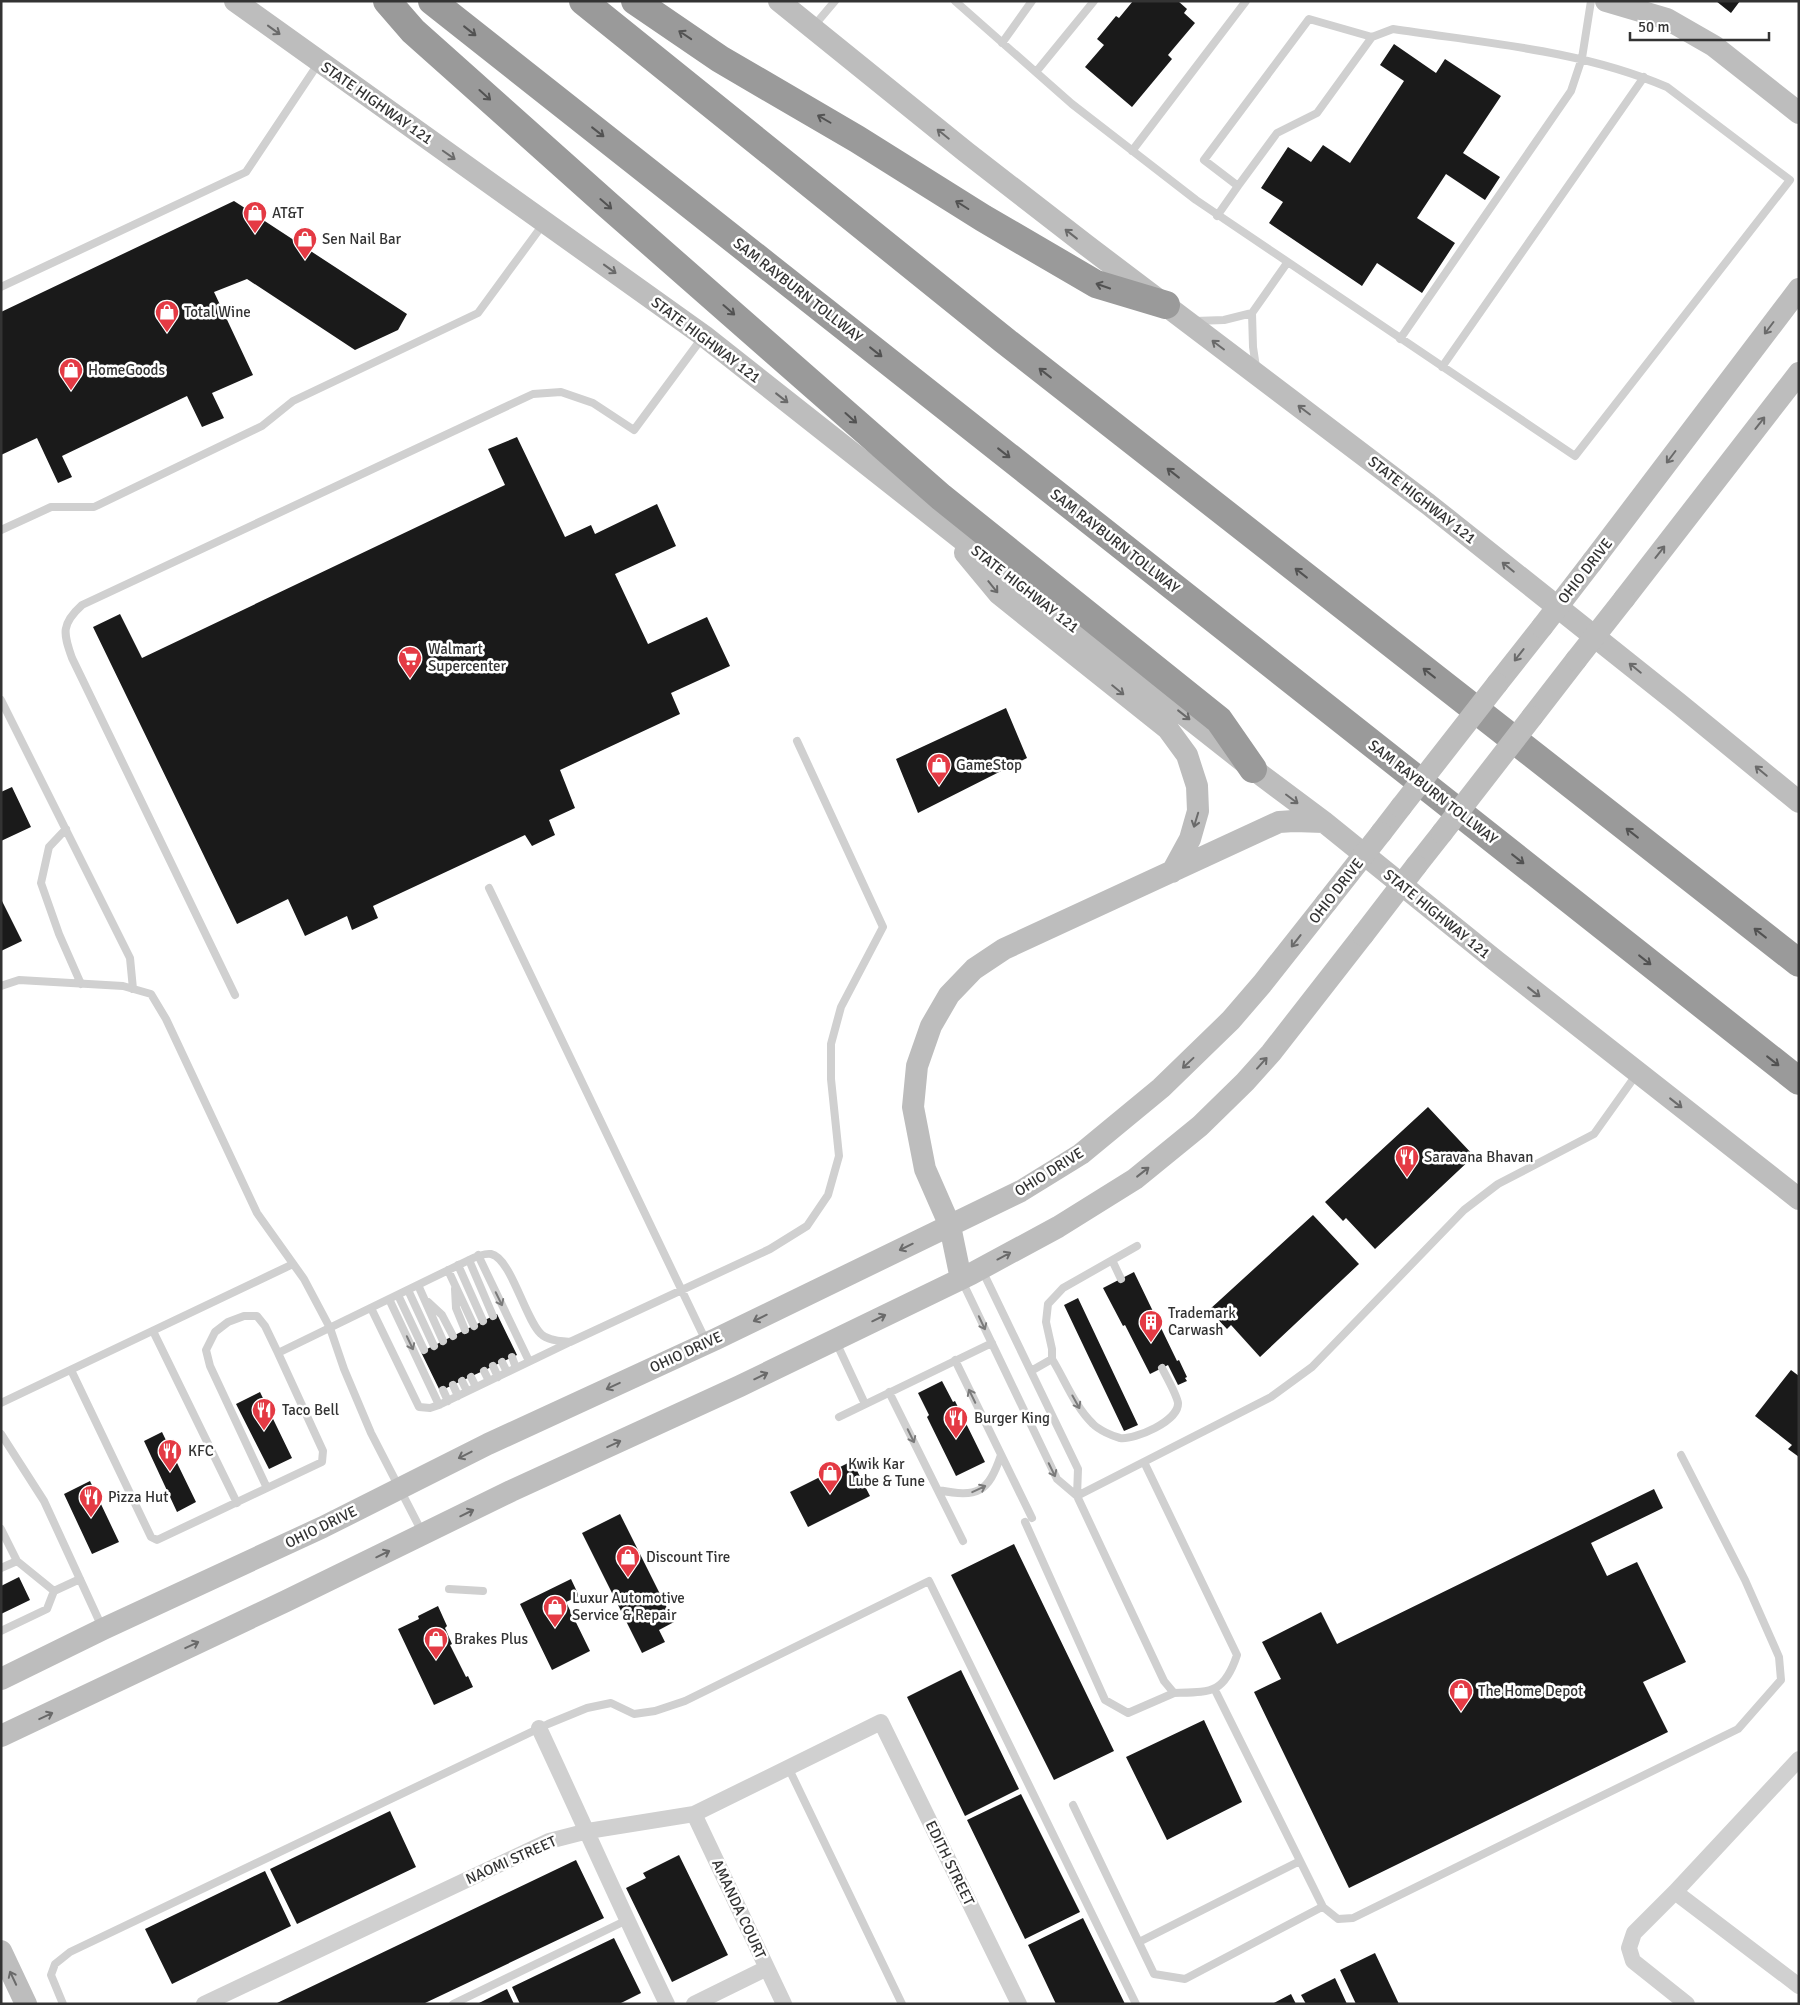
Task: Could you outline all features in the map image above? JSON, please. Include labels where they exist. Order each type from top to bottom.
[{"type":"highway","points":[[387,1],[413,31],[941,497],[1219,720],[1253,769]]},
{"type":"highway","name":"SAM RAYBURN TOLLWAY","points":[[432,1],[1799,1081]]},
{"type":"highway","points":[[583,1],[1004,340],[1799,963]]},
{"type":"highway","points":[[635,1],[720,59],[857,139],[983,218],[1096,284],[1176,313]]},
{"type":"main road","name":"STATE HIGHWAY 121","points":[[235,1],[704,336],[1253,769],[1324,822],[1637,1073],[1799,1199]]},
{"type":"main road","name":"STATE HIGHWAY 121","points":[[779,1],[974,158],[1428,504],[1686,709],[1799,802]]},
{"type":"main road","points":[[1606,1],[1667,19],[1714,46],[1799,113]]},
{"type":"main road","name":"OHIO DRIVE","points":[[1,1679],[102,1629],[322,1527],[488,1444],[706,1343],[950,1226],[1021,1190],[1081,1154],[1161,1088],[1198,1054],[1256,991],[1592,562],[1799,289]]},
{"type":"main road","points":[[1,1736],[423,1535],[511,1491],[740,1386],[982,1269],[1094,1206],[1135,1179],[1200,1126],[1245,1082],[1271,1053],[1799,373]]},
{"type":"main road","points":[[940,522],[999,594],[1168,729],[1187,755],[1197,786],[1198,810],[1190,839],[1172,872]]},
{"type":"main road","points":[[961,1279],[950,1226],[925,1168],[913,1107],[917,1066],[931,1026],[949,995],[974,969],[1004,949],[1279,822],[1294,820],[1324,822]]},
{"type":"main road","points":[[950,1226],[982,1269]]},
{"type":"main road","points":[[1,1951],[26,2004]]},
{"type":"street","name":"NAOMI STREET","points":[[204,2004],[549,1841],[588,1831],[694,1814],[881,1722]]},
{"type":"street","name":"EDITH STREET","points":[[881,1722],[1019,2004]]},
{"type":"street","points":[[539,1728],[588,1831],[626,1920],[667,2004]]},
{"type":"street","points":[[1687,2004],[1633,1961],[1629,1948],[1634,1933],[1797,1763]]},
{"type":"street","name":"AMANDA COURT","points":[[694,1814],[784,2004]]},
{"type":"street","points":[[1675,1892],[1799,1986]]},
{"type":"street","points":[[694,2004],[767,1968]]},
{"type":"lane","points":[[812,29],[835,1]]},
{"type":"lane","points":[[955,1],[1072,104],[1218,216],[1575,456],[1790,180],[1667,88],[1644,78],[1582,58],[1393,29],[1372,37],[1317,113],[1277,133],[1218,216]]},
{"type":"lane","points":[[1002,42],[1032,1]]},
{"type":"lane","points":[[1036,72],[1094,1]]},
{"type":"lane","points":[[1132,151],[1246,1]]},
{"type":"lane","points":[[1400,339],[1571,91],[1582,58],[1591,1]]},
{"type":"lane","points":[[1238,186],[1204,160],[1309,19],[1372,37]]},
{"type":"lane","points":[[1,287],[246,172],[320,62]]},
{"type":"lane","points":[[1442,367],[1644,78]]},
{"type":"lane","points":[[1,530],[51,507],[94,507],[262,426],[293,401],[478,313],[545,222]]},
{"type":"lane","points":[[1257,374],[1253,347],[1252,312],[1287,264]]},
{"type":"lane","points":[[1176,313],[1224,320],[1252,312]]},
{"type":"lane","points":[[235,995],[72,658],[64,635],[71,615],[82,605],[533,394],[561,392],[593,403],[634,430],[704,336]]},
{"type":"lane","points":[[1,700],[130,958],[133,989]]},
{"type":"lane","points":[[370,1308],[419,1406],[430,1408],[770,1249],[807,1226],[828,1195],[839,1156],[831,1079],[830,1044],[841,1007],[884,927],[797,741]]},
{"type":"lane","points":[[66,829],[49,846],[41,883],[59,934],[81,984]]},
{"type":"lane","points":[[489,888],[706,1343]]},
{"type":"lane","points":[[1,986],[19,980],[123,986],[151,994],[166,1019],[257,1213],[293,1264],[330,1328],[344,1369],[371,1433],[423,1535]]},
{"type":"lane","points":[[1077,1496],[1271,1397],[1312,1367],[1464,1210],[1498,1184],[1594,1134],[1637,1073]]},
{"type":"lane","points":[[1137,1246],[1063,1288],[1048,1304],[1046,1322],[1052,1349],[1052,1360],[1080,1408],[1093,1425],[1121,1438],[1159,1426],[1175,1414],[1178,1403],[1162,1368]]},
{"type":"lane","points":[[278,1353],[478,1255],[491,1254],[503,1262],[542,1335],[555,1341],[570,1342]]},
{"type":"lane","points":[[478,1255],[529,1362]]},
{"type":"lane","points":[[468,1260],[493,1316]]},
{"type":"lane","points":[[1112,1260],[1121,1279]]},
{"type":"lane","points":[[1,1404],[293,1264]]},
{"type":"lane","points":[[458,1265],[483,1321]]},
{"type":"lane","points":[[982,1269],[1078,1469],[1077,1496]]},
{"type":"lane","points":[[448,1270],[474,1326]]},
{"type":"lane","points":[[961,1279],[1057,1479],[1077,1496],[1164,1681],[1174,1693]]},
{"type":"lane","points":[[418,1285],[443,1341]]},
{"type":"lane","points":[[455,1285],[456,1308],[465,1330]]},
{"type":"lane","points":[[408,1290],[434,1346]]},
{"type":"lane","points":[[398,1294],[424,1350]]},
{"type":"lane","points":[[389,1299],[439,1405]]},
{"type":"lane","points":[[424,1299],[442,1315],[453,1336]]},
{"type":"lane","points":[[71,1370],[154,1540],[165,1537],[322,1462],[323,1451],[278,1353],[257,1316],[244,1316],[228,1322],[214,1332],[206,1350],[210,1366],[267,1488]]},
{"type":"lane","points":[[153,1331],[237,1503]]},
{"type":"lane","points":[[835,1340],[866,1404]]},
{"type":"lane","points":[[839,1416],[992,1343]]},
{"type":"lane","points":[[512,1357],[516,1368]]},
{"type":"lane","points":[[955,1360],[1001,1454],[1105,1700],[1128,1713],[1174,1693],[1215,1690],[1232,1670],[1237,1655],[1144,1462]]},
{"type":"lane","points":[[1031,1371],[1052,1360]]},
{"type":"lane","points":[[502,1362],[507,1372]]},
{"type":"lane","points":[[493,1366],[498,1377]]},
{"type":"lane","points":[[484,1371],[489,1381]]},
{"type":"lane","points":[[471,1377],[476,1387]]},
{"type":"lane","points":[[462,1381],[467,1391]]},
{"type":"lane","points":[[453,1386],[458,1396]]},
{"type":"lane","points":[[443,1390],[448,1400]]},
{"type":"lane","points":[[889,1392],[963,1540]]},
{"type":"lane","points":[[1,1434],[44,1501],[102,1629]]},
{"type":"lane","points":[[938,1490],[968,1493],[984,1488],[995,1473],[1001,1454]]},
{"type":"lane","points":[[1215,1690],[1322,1906],[1338,1919],[1354,1918],[1738,1729],[1781,1680],[1779,1657],[1745,1580],[1681,1455]]},
{"type":"lane","points":[[1,1530],[17,1561],[54,1591]]},
{"type":"lane","points":[[1,1568],[17,1561]]},
{"type":"lane","points":[[1,1631],[46,1609],[54,1591],[80,1578]]},
{"type":"lane","points":[[63,2004],[51,1975],[55,1964],[70,1952],[539,1728],[595,1706],[611,1703],[634,1714],[655,1711],[685,1701],[929,1581],[1136,2004]]},
{"type":"lane","points":[[449,1589],[483,1590]]},
{"type":"lane","points":[[788,1768],[902,2004]]},
{"type":"lane","points":[[1074,1805],[1154,1974],[1185,1980],[1322,1906]]},
{"type":"lane","points":[[1139,1942],[1300,1861]]},
{"type":"lane","points":[[453,2004],[626,1920]]},
{"type":"building","points":[[1133,1],[1178,1],[1187,9],[1184,13],[1195,23],[1168,55],[1172,59],[1132,107],[1085,67],[1104,45],[1097,39],[1116,16],[1119,18]]},
{"type":"building","points":[[1716,1],[1740,1],[1731,13]]},
{"type":"building","points":[[1394,44],[1436,73],[1445,59],[1501,96],[1463,153],[1500,177],[1485,200],[1446,174],[1417,218],[1455,243],[1422,293],[1377,263],[1362,286],[1269,223],[1283,202],[1261,188],[1288,147],[1311,162],[1323,145],[1350,163],[1404,81],[1380,65]]},
{"type":"building","points":[[234,201],[407,314],[398,330],[355,350],[247,279],[214,292],[253,375],[212,393],[224,418],[202,427],[187,396],[62,456],[72,477],[58,483],[37,438],[1,455],[1,312]]},
{"type":"building","name":"Walmart Supercenter","points":[[517,437],[565,537],[591,525],[595,534],[657,504],[676,546],[615,574],[648,644],[707,617],[730,666],[671,693],[680,714],[560,770],[575,808],[549,820],[555,835],[532,846],[525,835],[373,906],[378,918],[352,930],[347,916],[305,936],[288,899],[237,924],[93,627],[120,614],[142,658],[505,485],[488,449]]},
{"type":"building","name":"GameStop","points":[[1006,708],[1027,758],[918,813],[896,759]]},
{"type":"building","points":[[12,787],[31,827],[1,841],[1,792]]},
{"type":"building","points":[[1,899],[22,941],[1,951]]},
{"type":"building","points":[[1428,1107],[1474,1156],[1375,1249],[1346,1218],[1343,1221],[1325,1202]]},
{"type":"building","points":[[1313,1215],[1359,1264],[1260,1357],[1231,1325],[1227,1329],[1209,1310]]},
{"type":"building","name":"Trademark Carwash","points":[[1134,1272],[1177,1361],[1179,1360],[1187,1377],[1185,1378],[1187,1381],[1178,1385],[1168,1365],[1150,1374],[1125,1325],[1123,1326],[1103,1288]]},
{"type":"building","points":[[1078,1298],[1138,1425],[1124,1431],[1064,1305]]},
{"type":"building","points":[[497,1314],[517,1355],[440,1391],[421,1352]]},
{"type":"building","points":[[1791,1370],[1799,1376],[1799,1457],[1788,1449],[1792,1445],[1755,1416]]},
{"type":"building","name":"Burger King","points":[[942,1381],[953,1402],[955,1401],[985,1462],[956,1476],[927,1417],[929,1415],[918,1393]]},
{"type":"building","name":"Taco Bell","points":[[260,1392],[292,1458],[269,1469],[236,1404]]},
{"type":"building","name":"KFC","points":[[162,1432],[196,1502],[177,1512],[144,1441]]},
{"type":"building","name":"Kwik Kar Lube & Tune","points":[[852,1461],[870,1496],[808,1527],[790,1492]]},
{"type":"building","name":"Pizza Hut","points":[[90,1481],[119,1542],[92,1554],[64,1494]]},
{"type":"building","name":"The Home Depot","points":[[1654,1489],[1663,1508],[1591,1543],[1607,1576],[1637,1562],[1686,1662],[1643,1682],[1668,1732],[1349,1888],[1254,1692],[1281,1679],[1262,1642],[1321,1612],[1337,1644]]},
{"type":"building","name":"Discount Tire","points":[[620,1514],[674,1622],[659,1630],[665,1642],[642,1653],[582,1533]]},
{"type":"building","points":[[1014,1544],[1114,1751],[1054,1780],[951,1575]]},
{"type":"building","points":[[19,1577],[30,1600],[1,1614],[1,1586]]},
{"type":"building","name":"Luxur Automotive Service & Repair","points":[[571,1579],[579,1596],[566,1602],[590,1651],[552,1670],[520,1604]]},
{"type":"building","name":"Brakes Plus","points":[[438,1606],[447,1626],[445,1628],[452,1644],[450,1645],[473,1687],[434,1705],[398,1629],[419,1619],[418,1616]]},
{"type":"building","points":[[961,1670],[1019,1789],[965,1816],[907,1697]]},
{"type":"building","points":[[1204,1720],[1242,1802],[1167,1840],[1126,1757]]},
{"type":"building","points":[[1021,1794],[1080,1912],[1025,1939],[967,1820]]},
{"type":"building","points":[[390,1811],[416,1867],[297,1924],[270,1869]]},
{"type":"building","points":[[679,1855],[728,1955],[672,1982],[626,1888],[646,1878],[643,1873]]},
{"type":"building","points":[[576,1860],[604,1918],[423,2004],[275,2004]]},
{"type":"building","points":[[265,1871],[291,1926],[172,1984],[145,1929]]},
{"type":"building","points":[[1083,1918],[1125,2004],[1056,2004],[1028,1945]]},
{"type":"building","points":[[614,1938],[641,1993],[619,2004],[520,2004],[512,1987]]},
{"type":"building","points":[[1375,1953],[1399,2004],[1356,2004],[1340,1970]]},
{"type":"building","points":[[1335,1978],[1347,2004],[1306,2004],[1301,1995]]},
{"type":"building","points":[[507,1989],[514,2004],[477,2004]]},
{"type":"building","points":[[1291,1994],[1296,2004],[1272,2004]]},
{"type":"place","name":"AT&T","points":[[255,234]]},
{"type":"place","name":"Sen Nail Bar","points":[[305,260]]},
{"type":"place","name":"Total Wine","points":[[167,333]]},
{"type":"place","name":"HomeGoods","points":[[71,391]]},
{"type":"place","name":"Walmart Supercenter","points":[[410,679]]},
{"type":"place","name":"GameStop","points":[[939,786]]},
{"type":"place","name":"Saravana Bhavan","points":[[1407,1178]]},
{"type":"place","name":"Trademark Carwash","points":[[1151,1343]]},
{"type":"place","name":"Taco Bell","points":[[264,1431]]},
{"type":"place","name":"Burger King","points":[[956,1439]]},
{"type":"place","name":"KFC","points":[[170,1472]]},
{"type":"place","name":"Kwik Kar Lube & Tune","points":[[830,1494]]},
{"type":"place","name":"Pizza Hut","points":[[91,1518]]},
{"type":"place","name":"Discount Tire","points":[[628,1578]]},
{"type":"place","name":"Luxur Automotive Service & Repair","points":[[555,1628]]},
{"type":"place","name":"Brakes Plus","points":[[436,1660]]},
{"type":"place","name":"The Home Depot","points":[[1461,1712]]}]
